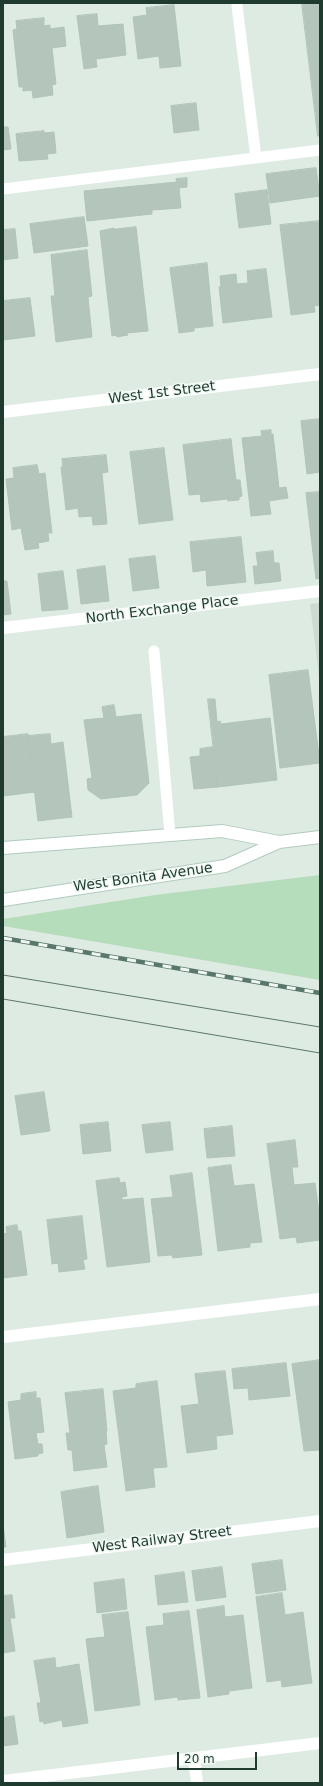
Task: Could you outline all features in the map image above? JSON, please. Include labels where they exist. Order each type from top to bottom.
[{"type":"street","name":"West 1st Street","points":[[3,412],[320,374]]},
{"type":"street","name":"North Exchange Place","points":[[3,628],[320,591]]},
{"type":"street","name":"West Bonita Avenue","points":[[3,848],[222,831],[279,842]]},
{"type":"street","name":"West Bonita Avenue","points":[[3,900],[225,866],[279,842],[320,837]]},
{"type":"street","points":[[3,1337],[320,1299]]},
{"type":"street","name":"West Railway Street","points":[[3,1560],[320,1521]]},
{"type":"street","points":[[3,1781],[320,1743]]},
{"type":"street","points":[[194,1758],[197,1783]]},
{"type":"lane","points":[[237,6],[256,158]]},
{"type":"lane","points":[[3,190],[320,150]]},
{"type":"lane","points":[[154,651],[170,835]]},
{"type":"shaded area","points":[[320,603],[320,685],[310,604]]},
{"type":"green space","points":[[320,875],[320,980],[3,926],[3,919],[155,895]]},
{"type":"building","points":[[302,3],[320,3],[320,136],[318,136]]},
{"type":"building","points":[[174,5],[181,66],[160,68],[159,56],[138,59],[133,17],[147,15],[146,8]]},
{"type":"building","points":[[97,14],[98,26],[123,24],[126,55],[96,59],[97,67],[84,69],[77,16]]},
{"type":"building","points":[[44,18],[44,26],[50,25],[50,29],[64,27],[66,46],[52,48],[56,84],[52,85],[53,95],[33,98],[32,90],[23,91],[23,87],[19,87],[13,30],[17,29],[16,21]]},
{"type":"building","points":[[196,103],[199,130],[174,133],[171,106]]},
{"type":"building","points":[[3,127],[8,127],[11,149],[3,150]]},
{"type":"building","points":[[44,131],[44,133],[54,132],[56,153],[47,154],[48,159],[19,161],[16,134]]},
{"type":"building","points":[[316,168],[320,196],[270,203],[266,174]]},
{"type":"building","points":[[187,178],[187,187],[179,188],[181,208],[152,210],[152,214],[87,221],[84,191],[177,182],[176,179]]},
{"type":"building","points":[[267,190],[271,224],[239,228],[235,194]]},
{"type":"building","points":[[84,217],[88,246],[34,253],[30,224]]},
{"type":"building","points":[[320,221],[320,305],[314,306],[315,312],[291,315],[280,225]]},
{"type":"building","points":[[136,227],[148,331],[127,333],[128,335],[117,337],[116,335],[112,336],[100,231],[114,228]]},
{"type":"building","points":[[15,229],[18,258],[3,260],[3,230]]},
{"type":"building","points":[[87,250],[92,296],[88,297],[92,337],[56,342],[51,296],[55,296],[51,255]]},
{"type":"building","points":[[207,263],[213,326],[194,328],[194,331],[179,333],[170,268]]},
{"type":"building","points":[[266,269],[272,317],[223,323],[219,287],[221,286],[220,276],[236,274],[237,284],[248,283],[247,271]]},
{"type":"building","points":[[30,298],[35,336],[3,340],[3,301]]},
{"type":"building","points":[[320,419],[320,472],[307,474],[301,421]]},
{"type":"building","points":[[271,430],[271,434],[273,434],[279,488],[286,487],[288,498],[269,501],[271,514],[251,516],[242,438],[262,436],[261,431]]},
{"type":"building","points":[[231,439],[236,480],[240,480],[242,496],[239,497],[239,500],[228,501],[227,499],[201,502],[200,494],[189,495],[183,445]]},
{"type":"building","points":[[164,448],[173,520],[139,524],[130,452]]},
{"type":"building","points":[[106,455],[108,472],[102,473],[107,524],[93,525],[92,516],[79,517],[78,508],[66,510],[61,467],[63,467],[62,459]]},
{"type":"building","points":[[37,465],[39,474],[45,473],[52,533],[48,533],[49,541],[38,543],[39,548],[25,550],[21,528],[12,530],[6,479],[14,478],[13,468]]},
{"type":"building","points":[[320,492],[320,578],[316,579],[306,493]]},
{"type":"building","points":[[241,537],[246,582],[207,586],[206,570],[193,572],[190,542]]},
{"type":"building","points":[[273,551],[274,563],[279,563],[281,581],[255,584],[253,566],[258,566],[256,553]]},
{"type":"building","points":[[155,556],[159,588],[133,591],[129,559]]},
{"type":"building","points":[[105,566],[109,601],[81,604],[77,570]]},
{"type":"building","points":[[63,571],[68,609],[42,611],[38,574]]},
{"type":"building","points":[[3,581],[7,581],[11,614],[3,615]]},
{"type":"building","points":[[308,670],[320,763],[280,768],[269,675]]},
{"type":"building","points":[[208,699],[215,699],[217,722],[220,721],[221,724],[270,718],[277,780],[218,787]]},
{"type":"building","points":[[114,705],[116,717],[141,714],[149,783],[137,795],[101,799],[88,790],[87,779],[92,778],[84,720],[104,718],[102,707]]},
{"type":"building","points":[[28,734],[35,792],[3,796],[3,737]]},
{"type":"building","points":[[50,734],[51,744],[63,742],[72,817],[38,821],[28,736]]},
{"type":"building","points":[[213,747],[218,787],[194,789],[190,757],[200,756],[200,749]]},
{"type":"building","points":[[44,1092],[50,1131],[21,1135],[15,1096]]},
{"type":"building","points":[[108,1122],[111,1151],[83,1154],[80,1125]]},
{"type":"building","points":[[170,1122],[173,1150],[146,1153],[142,1125]]},
{"type":"building","points":[[232,1126],[235,1156],[207,1158],[204,1129]]},
{"type":"building","points":[[295,1140],[298,1167],[292,1167],[294,1185],[315,1183],[320,1220],[320,1240],[297,1243],[296,1237],[280,1239],[267,1144]]},
{"type":"building","points":[[231,1165],[234,1186],[254,1184],[262,1242],[250,1243],[250,1247],[218,1251],[208,1168]]},
{"type":"building","points":[[192,1173],[202,1255],[173,1258],[172,1255],[158,1256],[151,1199],[173,1197],[170,1176]]},
{"type":"building","points":[[119,1178],[120,1183],[125,1182],[127,1196],[122,1197],[122,1200],[143,1198],[150,1262],[107,1267],[96,1181]]},
{"type":"building","points":[[82,1216],[87,1259],[83,1260],[85,1269],[59,1272],[58,1263],[52,1264],[47,1220]]},
{"type":"building","points":[[17,1225],[18,1231],[21,1231],[27,1275],[3,1278],[3,1234],[7,1233],[6,1227]]},
{"type":"building","points":[[320,1360],[320,1450],[304,1451],[292,1364]]},
{"type":"building","points":[[286,1363],[290,1396],[249,1400],[248,1388],[234,1389],[232,1369]]},
{"type":"building","points":[[225,1371],[233,1434],[216,1436],[217,1449],[187,1453],[181,1406],[199,1404],[195,1374]]},
{"type":"building","points":[[157,1381],[167,1467],[153,1468],[155,1487],[126,1491],[113,1391],[136,1388],[136,1384]]},
{"type":"building","points":[[103,1389],[107,1431],[107,1444],[104,1445],[107,1467],[74,1471],[72,1450],[68,1450],[66,1433],[70,1433],[65,1393]]},
{"type":"building","points":[[36,1392],[36,1398],[40,1398],[44,1432],[36,1433],[38,1444],[42,1444],[43,1453],[38,1454],[38,1456],[15,1459],[8,1402],[21,1400],[21,1394]]},
{"type":"building","points":[[98,1486],[104,1532],[67,1538],[61,1492]]},
{"type":"building","points":[[3,1525],[6,1547],[3,1547]]},
{"type":"building","points":[[282,1560],[286,1590],[256,1594],[252,1564]]},
{"type":"building","points":[[222,1567],[226,1597],[196,1601],[192,1571]]},
{"type":"building","points":[[184,1572],[188,1602],[158,1605],[155,1576]]},
{"type":"building","points":[[124,1579],[127,1609],[97,1613],[94,1583]]},
{"type":"building","points":[[282,1593],[285,1615],[303,1612],[312,1683],[282,1687],[281,1680],[267,1682],[256,1597]]},
{"type":"building","points":[[12,1595],[15,1618],[10,1618],[15,1651],[3,1653],[3,1596]]},
{"type":"building","points":[[224,1606],[225,1617],[243,1615],[252,1688],[229,1691],[229,1694],[208,1697],[197,1610]]},
{"type":"building","points":[[189,1611],[200,1698],[178,1700],[178,1697],[155,1700],[146,1627],[164,1625],[163,1614]]},
{"type":"building","points":[[128,1612],[140,1705],[95,1711],[86,1639],[105,1637],[102,1615]]},
{"type":"building","points":[[55,1658],[56,1668],[79,1664],[88,1723],[63,1727],[62,1720],[44,1724],[43,1721],[40,1722],[37,1703],[41,1703],[34,1661]]},
{"type":"building","points":[[14,1716],[18,1744],[3,1746],[3,1718]]},
{"type":"tram line","points":[[3,975],[320,1027]]},
{"type":"tram line","points":[[3,999],[320,1053]]},
{"type":"railway","points":[[3,938],[320,993]]}]
